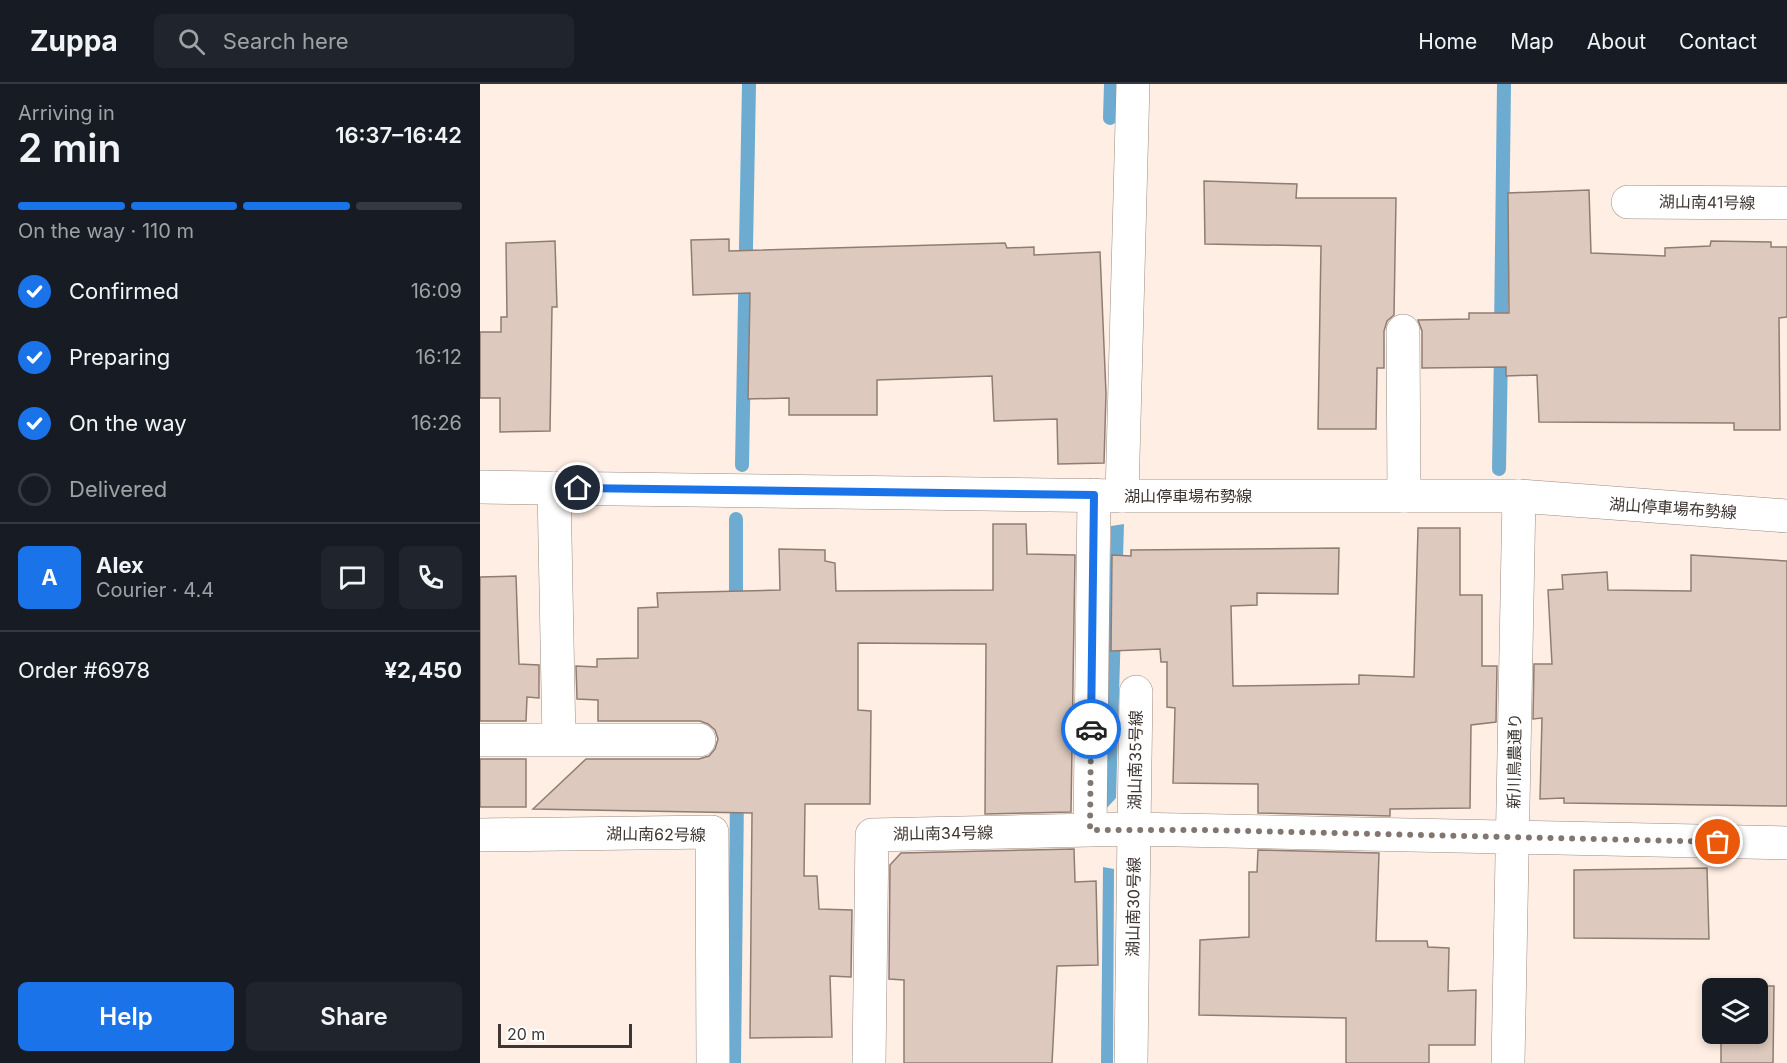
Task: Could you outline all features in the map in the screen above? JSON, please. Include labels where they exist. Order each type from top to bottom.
[{"type":"street","points":[[1090,830],[1133,84]]},
{"type":"street","name":"湖山南41号線","points":[[1628,202],[1787,203]]},
{"type":"street","points":[[1402,331],[1404,496]]},
{"type":"street","name":"湖山停車場布勢線","points":[[480,487],[1108,496],[1519,496],[1787,516]]},
{"type":"street","points":[[554,488],[559,740]]},
{"type":"street","name":"新川鳥農通り","points":[[1508,1063],[1519,496]]},
{"type":"street","name":"湖山南35号線","points":[[1134,829],[1136,692]]},
{"type":"street","points":[[480,740],[699,740]]},
{"type":"street","points":[[1134,829],[1787,843]]},
{"type":"street","name":"湖山南34号線","points":[[869,1063],[872,835],[1134,829]]},
{"type":"street","name":"湖山南30号線","points":[[1131,1063],[1134,829]]},
{"type":"street","name":"湖山南62号線","points":[[480,835],[712,832],[713,1063]]},
{"type":"water","points":[[1124,524],[1116,798],[1104,811],[1111,526]]},
{"type":"water","points":[[1103,867],[1114,869],[1113,1063],[1101,1063]]},
{"type":"building","points":[[1204,181],[1297,184],[1296,198],[1396,198],[1394,315],[1387,321],[1384,331],[1384,368],[1377,368],[1376,429],[1318,429],[1321,246],[1205,244]]},
{"type":"building","points":[[1589,190],[1591,253],[1665,256],[1665,248],[1710,246],[1711,241],[1771,242],[1771,247],[1787,247],[1787,317],[1779,318],[1780,430],[1734,430],[1734,423],[1539,422],[1537,375],[1506,376],[1506,367],[1422,368],[1422,331],[1418,320],[1469,319],[1469,313],[1509,313],[1508,193]]},
{"type":"building","points":[[729,239],[729,251],[1005,243],[1007,248],[1034,247],[1034,255],[1100,252],[1106,393],[1104,463],[1058,464],[1057,419],[994,421],[992,376],[877,380],[877,415],[789,415],[789,398],[748,399],[750,293],[693,295],[691,240]]},
{"type":"building","points":[[555,241],[557,307],[552,307],[550,431],[500,432],[500,398],[480,398],[480,332],[501,332],[501,317],[507,317],[506,243]]},
{"type":"building","points":[[993,524],[1026,524],[1027,554],[1075,555],[1071,812],[985,814],[986,644],[858,643],[858,710],[871,711],[870,804],[805,804],[804,876],[817,876],[819,909],[852,910],[851,977],[830,976],[832,1037],[750,1038],[752,813],[533,809],[586,759],[699,759],[709,756],[715,749],[718,739],[715,730],[700,721],[598,721],[598,700],[577,699],[576,666],[597,667],[597,659],[638,658],[638,608],[658,607],[657,593],[780,590],[779,549],[825,550],[825,561],[835,563],[836,591],[993,590]]},
{"type":"building","points":[[1418,528],[1460,528],[1460,595],[1482,595],[1482,666],[1497,666],[1496,722],[1471,725],[1470,808],[1390,809],[1390,816],[1258,813],[1258,784],[1173,783],[1175,708],[1167,707],[1167,662],[1161,662],[1160,649],[1111,651],[1112,555],[1131,556],[1131,550],[1339,548],[1338,594],[1257,593],[1257,605],[1231,606],[1233,686],[1359,684],[1359,675],[1414,677]]},
{"type":"building","points":[[1691,555],[1787,561],[1787,806],[1564,803],[1564,798],[1540,799],[1542,718],[1533,719],[1534,664],[1552,664],[1548,590],[1563,589],[1562,575],[1607,572],[1608,590],[1691,591]]},
{"type":"building","points":[[516,576],[519,664],[539,665],[539,698],[527,697],[526,721],[480,721],[480,577]]},
{"type":"building","points":[[480,759],[526,759],[526,807],[480,807]]},
{"type":"building","points":[[1074,849],[1075,882],[1096,881],[1098,965],[1057,966],[1052,1063],[904,1063],[904,980],[889,979],[890,865],[901,853]]},
{"type":"building","points":[[1258,850],[1379,853],[1376,941],[1427,941],[1428,947],[1449,948],[1448,991],[1476,990],[1475,1045],[1429,1045],[1429,1063],[1346,1063],[1346,1018],[1199,1015],[1200,940],[1249,937],[1249,872],[1257,872]]},
{"type":"building","points":[[1707,868],[1709,939],[1574,938],[1574,870]]},
{"type":"building","points":[[1768,986],[1774,986],[1773,1063],[1721,1063],[1721,1044],[1768,1044]]},
{"type":"waterway","points":[[742,465],[749,84]]},
{"type":"waterway","points":[[1110,118],[1111,84]]},
{"type":"waterway","points":[[1501,331],[1504,84]]},
{"type":"waterway","points":[[1499,469],[1501,350]]},
{"type":"waterway","points":[[736,519],[736,607]]},
{"type":"waterway","points":[[734,1063],[737,795]]},
{"type":"way so far","points":[[1091,729],[1090,830],[1208,830],[1718,842]]},
{"type":"route","points":[[578,488],[1094,495],[1091,729]]}]
